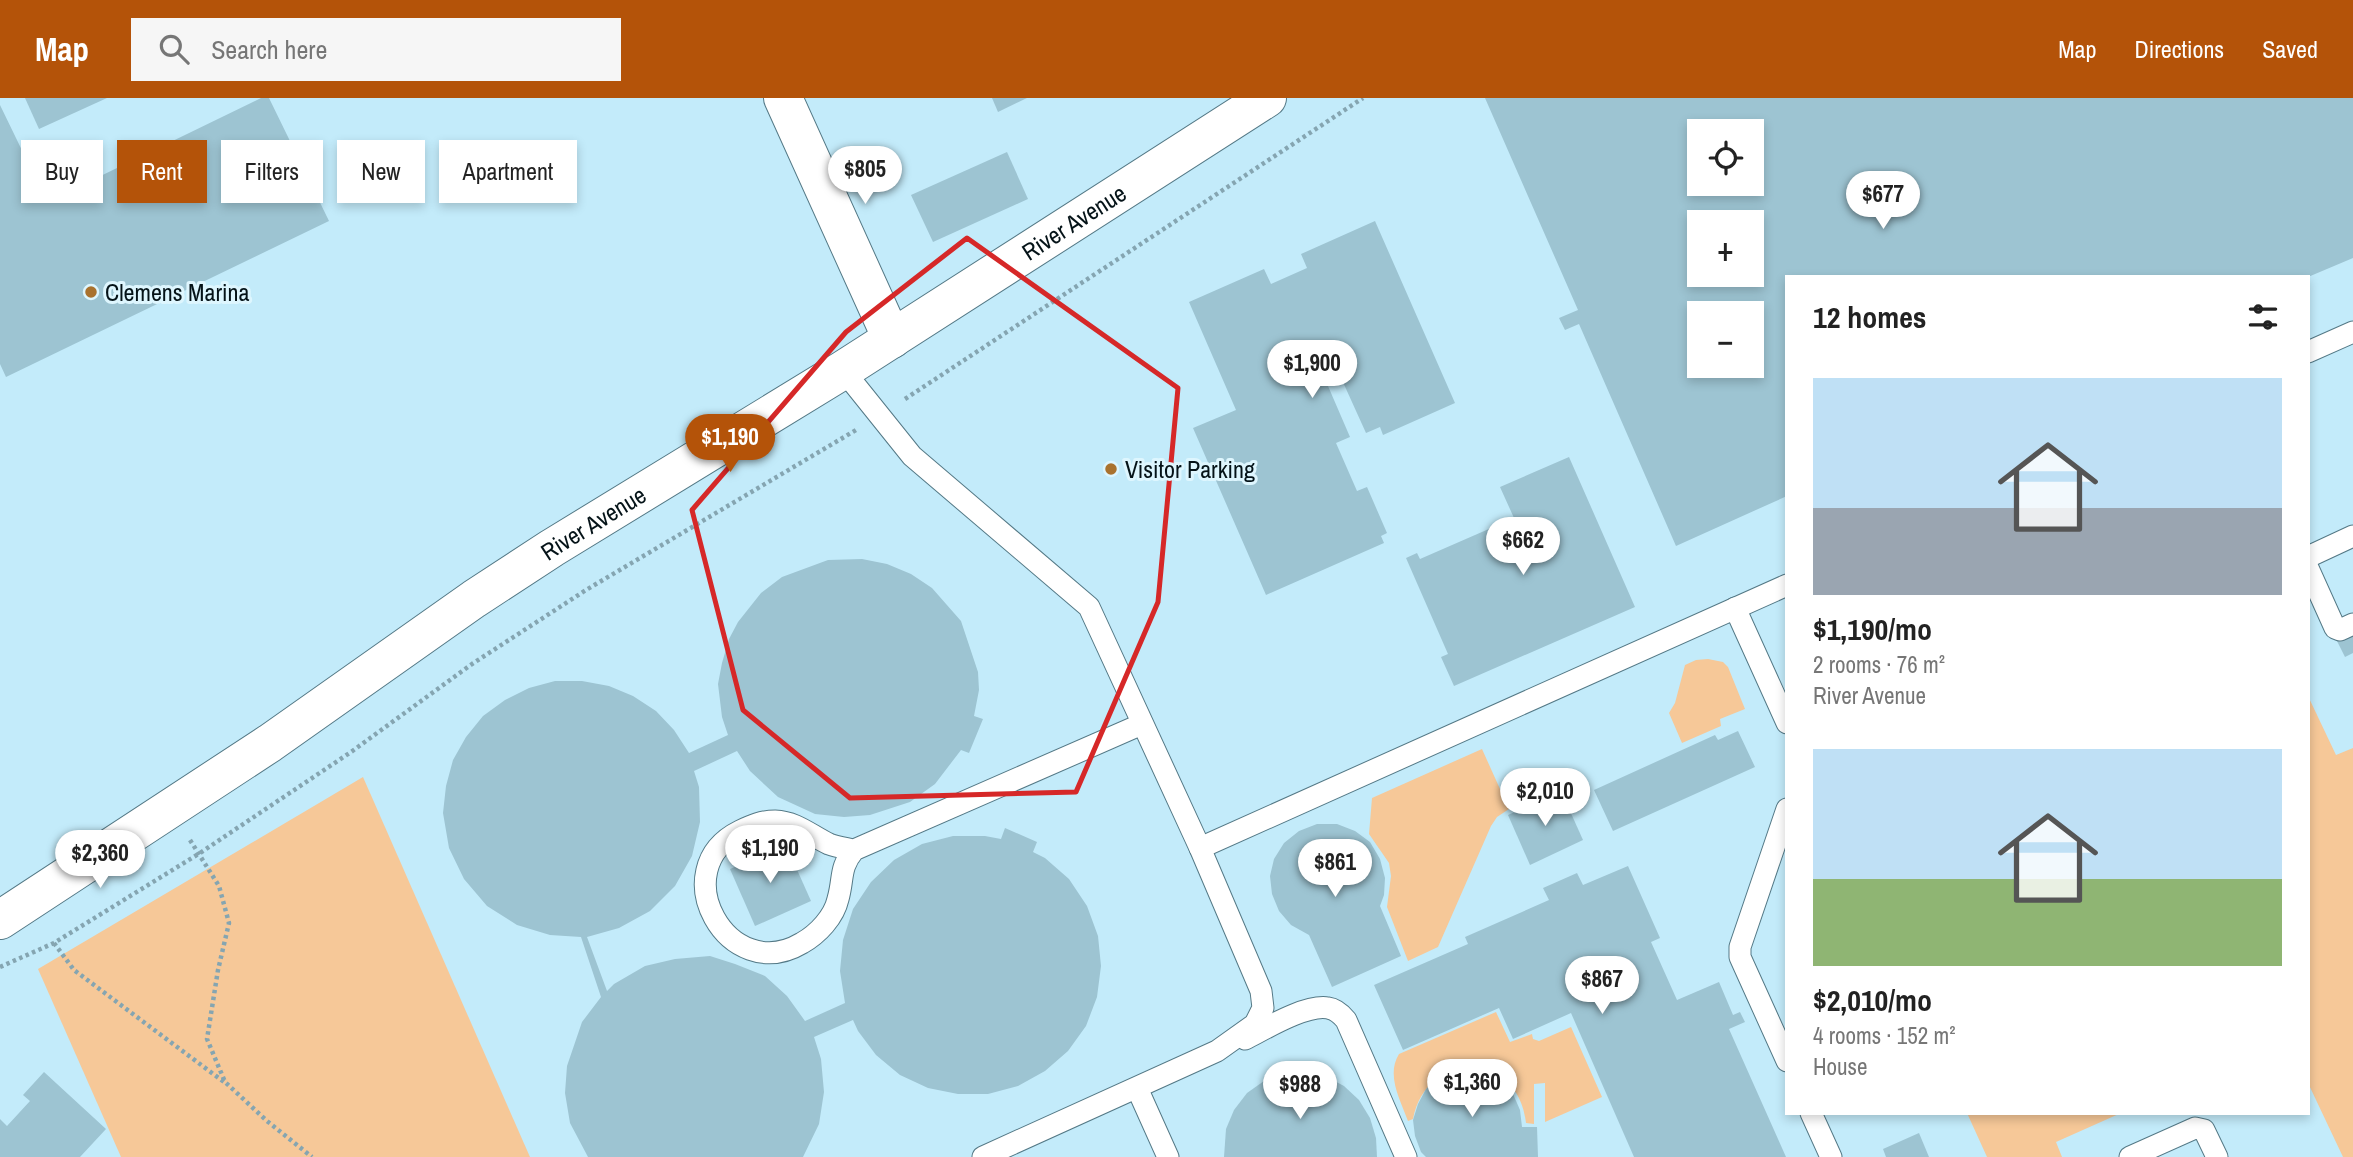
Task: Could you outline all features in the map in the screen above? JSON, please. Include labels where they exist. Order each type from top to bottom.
[{"type":"street","points":[[783,98],[892,339]]},
{"type":"street","name":"River Avenue","points":[[0,920],[270,743],[485,591],[843,370],[1267,98]]},
{"type":"lane","points":[[2310,351],[2353,331]]},
{"type":"lane","points":[[843,370],[912,456],[1089,607],[1200,848],[1261,991],[1263,1008],[1255,1024],[1217,1051]]},
{"type":"lane","points":[[2310,556],[2353,536]]},
{"type":"lane","points":[[2310,572],[2335,628],[2340,630],[2353,624]]},
{"type":"lane","points":[[1200,848],[1785,586]]},
{"type":"lane","points":[[1735,608],[1785,719]]},
{"type":"lane","points":[[854,850],[838,847],[790,823],[762,822],[734,834],[712,855],[705,881],[709,904],[719,929],[733,943],[771,953],[804,943],[821,929],[833,912],[838,899],[843,866],[854,850],[1142,724]]},
{"type":"lane","points":[[1785,820],[1778,858],[1740,947],[1740,957],[1785,1057]]},
{"type":"lane","points":[[816,837],[831,855],[841,880]]},
{"type":"lane","points":[[1261,991],[1280,1013],[1293,1017]]},
{"type":"lane","points":[[984,1157],[1310,1009],[1329,1007],[1338,1011],[1346,1020],[1406,1157]]},
{"type":"lane","points":[[1137,1088],[1168,1157]]},
{"type":"lane","points":[[1812,1115],[1831,1157]]},
{"type":"lane","points":[[2130,1157],[2195,1128],[2204,1130],[2217,1157]]},
{"type":"path","points":[[0,967],[54,943],[200,853],[351,752],[472,664],[586,590],[881,415],[1363,98]]},
{"type":"path","points":[[200,853],[219,886],[229,923],[218,970],[207,1040],[225,1082]]},
{"type":"path","points":[[54,943],[74,970],[225,1082],[267,1121],[312,1157]]},
{"type":"highlighted area","points":[[967,238],[1178,388],[1158,602],[1076,792],[850,798],[743,710],[692,510],[846,332]]},
{"type":"shaded area","points":[[1708,659],[1723,662],[1728,667],[1745,709],[1720,719],[1721,726],[1682,743],[1669,713],[1675,703],[1685,665]]},
{"type":"shaded area","points":[[2310,700],[2336,755],[2353,748],[2353,1157],[2343,1157],[2310,1087]]},
{"type":"shaded area","points":[[1482,749],[1509,809],[1497,817],[1491,826],[1438,947],[1408,961],[1387,907],[1391,876],[1389,863],[1369,834],[1372,798]]},
{"type":"shaded area","points":[[363,777],[530,1157],[121,1157],[38,969]]},
{"type":"shaded area","points":[[1496,1012],[1510,1042],[1532,1034],[1533,1039],[1539,1041],[1571,1027],[1602,1097],[1545,1122],[1545,1083],[1534,1084],[1534,1124],[1526,1123],[1519,1099],[1507,1082],[1490,1071],[1472,1067],[1453,1070],[1435,1080],[1422,1096],[1413,1119],[1408,1121],[1394,1079],[1395,1062],[1399,1054]]},
{"type":"shaded area","points":[[1968,1115],[2117,1115],[2056,1142],[2062,1157],[1987,1157]]},
{"type":"building","points":[[25,98],[107,98],[39,129]]},
{"type":"building","name":"Clemens Marina","points":[[261,98],[269,98],[289,140],[221,140],[221,203],[320,203],[329,221],[6,377],[0,364],[0,105],[21,148],[21,203],[103,203],[103,175],[117,168],[117,203],[207,203],[207,140],[175,140]]},
{"type":"building","points":[[992,98],[1027,98],[998,112]]},
{"type":"building","points":[[1485,98],[2353,98],[2353,258],[2310,276],[1785,275],[1785,497],[1676,546],[1579,324],[1565,330],[1559,318],[1578,310]]},
{"type":"building","points":[[1007,152],[1028,199],[933,242],[911,195]]},
{"type":"building","points":[[1375,221],[1455,403],[1383,435],[1380,427],[1366,433],[1342,380],[1328,386],[1350,437],[1336,443],[1357,491],[1367,487],[1387,533],[1381,536],[1384,543],[1266,595],[1193,428],[1236,410],[1189,302],[1264,269],[1271,284],[1307,268],[1301,254]]},
{"type":"building","points":[[1569,457],[1635,607],[1454,686],[1441,657],[1448,654],[1406,558],[1417,553],[1420,559],[1514,518],[1500,487]]},
{"type":"building","points":[[862,559],[887,564],[911,574],[932,588],[961,621],[978,672],[979,690],[974,716],[983,719],[969,753],[961,750],[935,784],[910,802],[870,815],[844,817],[815,814],[778,797],[750,771],[737,751],[694,771],[699,787],[700,822],[692,856],[675,886],[650,911],[619,928],[587,937],[607,991],[645,966],[675,959],[710,956],[765,976],[787,996],[805,1021],[845,1003],[840,971],[843,940],[853,909],[871,882],[894,860],[922,844],[953,836],[1001,839],[1005,828],[1037,842],[1033,852],[1045,858],[1069,879],[1087,906],[1098,936],[1101,966],[1097,997],[1086,1026],[1068,1051],[1045,1071],[1018,1086],[988,1094],[958,1094],[928,1088],[900,1075],[876,1055],[853,1020],[814,1037],[821,1059],[824,1092],[819,1124],[803,1157],[588,1157],[570,1123],[565,1093],[567,1066],[582,1022],[601,997],[581,937],[550,935],[517,925],[487,906],[464,879],[449,848],[443,813],[453,760],[466,737],[483,716],[505,700],[529,688],[555,681],[582,681],[609,686],[633,696],[656,711],[674,730],[689,753],[728,735],[722,717],[718,684],[729,639],[738,622],[761,593],[782,577],[828,560]]},
{"type":"building","points":[[2353,634],[2353,653],[2345,657],[2337,641]]},
{"type":"building","points":[[1738,731],[1755,767],[1613,831],[1594,790],[1715,735],[1718,740]]},
{"type":"building","points":[[1561,791],[1583,840],[1530,865],[1508,815]]},
{"type":"building","points":[[1317,824],[1337,824],[1355,831],[1370,842],[1380,859],[1385,878],[1380,906],[1401,956],[1332,987],[1309,935],[1291,925],[1279,911],[1272,894],[1270,876],[1274,859],[1284,843],[1299,831]]},
{"type":"building","points":[[786,845],[811,901],[755,926],[730,869]]},
{"type":"building","points":[[1628,866],[1660,938],[1651,942],[1677,1000],[1719,982],[1733,1015],[1740,1012],[1745,1022],[1729,1029],[1786,1157],[1634,1157],[1571,1013],[1513,1039],[1499,1008],[1403,1050],[1374,985],[1468,944],[1465,937],[1549,900],[1543,888],[1577,873],[1583,885]]},
{"type":"building","points":[[1471,1070],[1488,1074],[1502,1082],[1513,1094],[1520,1110],[1522,1127],[1537,1127],[1538,1157],[1426,1157],[1421,1152],[1413,1120],[1426,1089],[1439,1078],[1455,1071]]},
{"type":"building","points":[[44,1072],[106,1129],[80,1157],[0,1157],[0,1119],[7,1126],[30,1101],[23,1095]]},
{"type":"building","points":[[1305,1072],[1325,1076],[1344,1086],[1359,1100],[1370,1118],[1376,1138],[1377,1157],[1224,1157],[1226,1129],[1234,1110],[1247,1093],[1264,1081],[1284,1074]]},
{"type":"building","points":[[1919,1133],[1929,1157],[1886,1157],[1883,1149]]},
{"type":"place","name":"Clemens Marina","points":[[91,292]]},
{"type":"place","name":"Visitor Parking","points":[[1111,469]]}]
